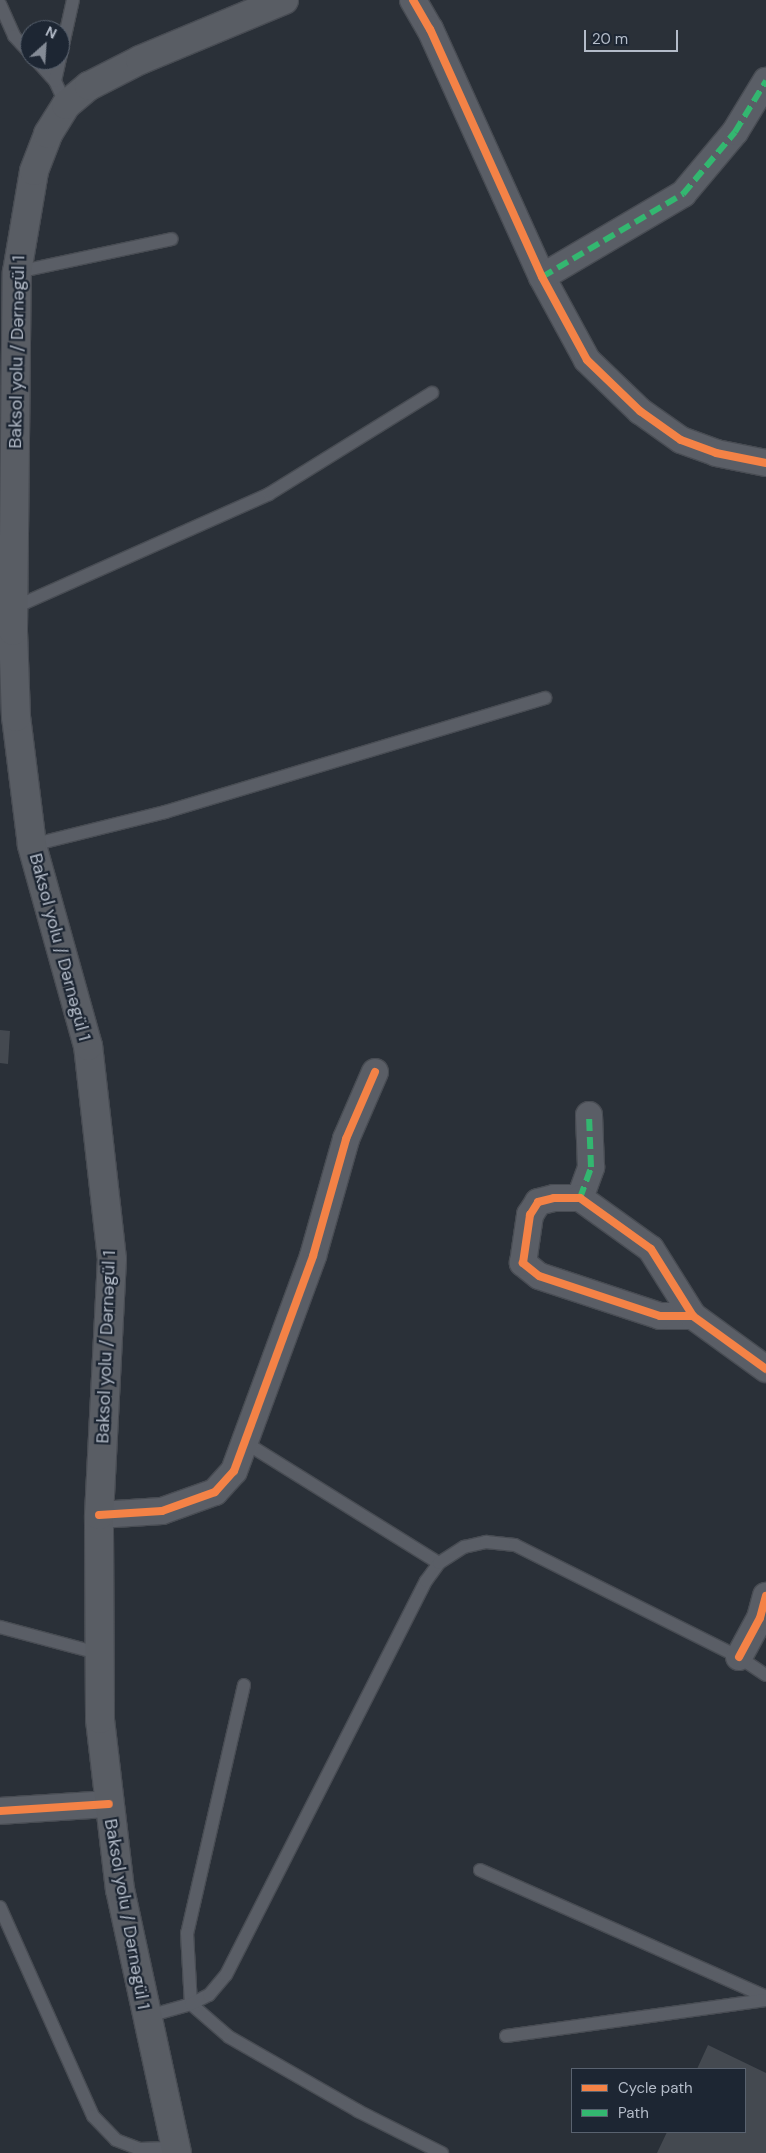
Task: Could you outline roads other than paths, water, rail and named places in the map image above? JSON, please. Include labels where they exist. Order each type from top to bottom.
[{"type":"main road","name":"Baksol yolu / Dərnəgül 1","points":[[176,2151],[145,2017],[120,1890],[108,1804],[98,1653],[99,1515],[112,1259],[107,1209],[88,1046],[32,845],[16,717],[13,608],[17,272],[34,171],[48,134],[66,105],[89,86],[140,60],[284,0]]},
{"type":"street","points":[[413,0],[430,29],[542,277],[587,360],[640,410],[681,440],[716,453],[766,463]]},
{"type":"street","points":[[542,277],[683,194],[736,132],[766,81]]},
{"type":"street","points":[[99,1515],[162,1511],[215,1492],[234,1471],[246,1443],[313,1256],[346,1140],[375,1072]]},
{"type":"street","points":[[580,1198],[591,1167],[588,1115]]},
{"type":"street","points":[[693,1316],[660,1316],[538,1276],[523,1263],[530,1215],[538,1202],[554,1198],[580,1198],[651,1249],[693,1316],[766,1369]]},
{"type":"street","points":[[739,1657],[760,1618],[766,1596]]},
{"type":"street","points":[[0,1811],[108,1804]]},
{"type":"lane","points":[[55,80],[73,0]]},
{"type":"lane","points":[[0,4],[14,36],[20,42]]},
{"type":"lane","points":[[46,70],[55,80],[66,105]]},
{"type":"lane","points":[[17,272],[172,239]]},
{"type":"lane","points":[[13,608],[269,494],[432,393]]},
{"type":"lane","points":[[32,845],[165,812],[545,698]]},
{"type":"lane","points":[[246,1443],[438,1563]]},
{"type":"lane","points":[[145,2017],[191,2004],[209,1995],[226,1975],[438,1563],[464,1547],[486,1542],[515,1545],[739,1657],[766,1675]]},
{"type":"lane","points":[[0,1627],[98,1653]]},
{"type":"lane","points":[[244,1685],[187,1933],[191,2004],[229,2037],[358,2111],[442,2153]]},
{"type":"lane","points":[[480,1870],[766,1998]]},
{"type":"lane","points":[[0,1907],[93,2116],[116,2140],[139,2149],[176,2151]]},
{"type":"lane","points":[[506,2036],[766,1998]]}]
